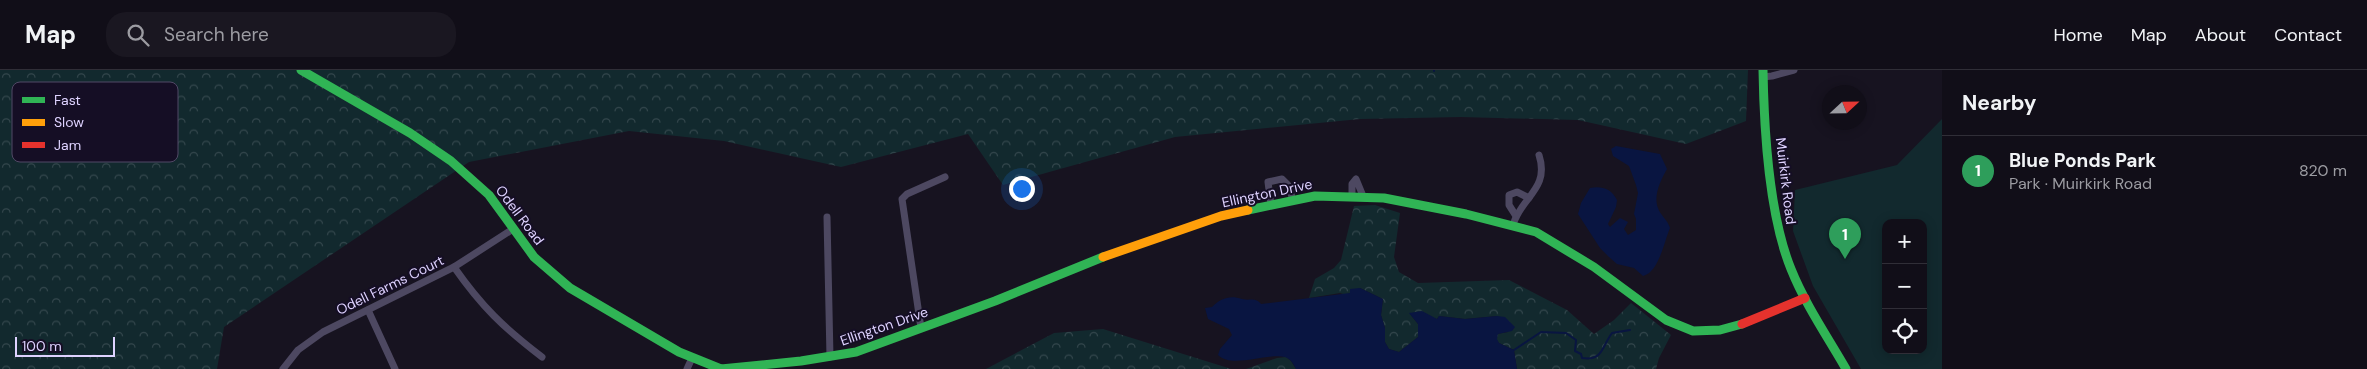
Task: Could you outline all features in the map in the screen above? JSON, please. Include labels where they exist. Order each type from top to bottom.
[{"type":"street","name":"Odell Road","points":[[301,70],[386,118],[459,167],[479,184],[532,255],[556,279],[692,358],[721,369]]},
{"type":"street","points":[[1763,73],[1794,70]]},
{"type":"street","name":"Muirkirk Road","points":[[1763,73],[1765,120],[1774,212],[1786,254],[1805,298],[1846,369]]},
{"type":"street","points":[[1513,225],[1516,216],[1542,177],[1542,165],[1539,156]]},
{"type":"street","points":[[921,328],[902,198],[944,177]]},
{"type":"street","points":[[1270,205],[1268,182],[1277,179],[1287,182],[1294,200]]},
{"type":"street","points":[[1352,196],[1352,184],[1356,179],[1363,196]]},
{"type":"street","points":[[1516,216],[1508,205],[1509,195],[1517,192],[1529,198]]},
{"type":"street","name":"Ellington Drive","points":[[721,369],[830,357],[856,352],[995,301],[1112,252],[1221,216],[1315,196],[1363,196],[1437,208],[1536,232],[1594,267],[1666,320],[1693,332],[1712,331],[1745,323],[1805,298]]},
{"type":"street","points":[[827,217],[830,357]]},
{"type":"street","name":"Odell Farms Court","points":[[283,369],[298,350],[310,340],[454,267],[513,229]]},
{"type":"street","points":[[454,267],[483,307],[514,336],[542,357]]},
{"type":"street","points":[[368,310],[395,369]]},
{"type":"street","points":[[687,369],[692,358]]},
{"type":"green space","points":[[0,70],[1748,70],[1746,121],[1686,144],[1578,120],[1461,117],[1360,119],[1175,137],[1003,185],[968,134],[841,167],[724,141],[629,131],[469,162],[224,327],[217,369],[0,369]]},
{"type":"green space","points":[[1942,119],[1942,369],[1861,369],[1813,286],[1793,231],[1795,190],[1897,165]]},
{"type":"green space","points":[[1375,205],[1400,213],[1394,257],[1399,272],[1418,283],[1509,280],[1567,310],[1594,334],[1614,320],[1631,303],[1671,335],[1659,358],[1656,369],[1517,369],[1514,350],[1499,343],[1496,339],[1497,334],[1508,332],[1497,316],[1465,319],[1439,316],[1437,319],[1410,314],[1418,324],[1418,337],[1399,352],[1389,349],[1385,342],[1385,328],[1381,315],[1383,299],[1360,288],[1346,295],[1340,293],[1309,298],[1315,279],[1334,268],[1341,260],[1354,206]]},
{"type":"green space","points":[[1103,329],[1231,369],[986,369],[1054,333]]},
{"type":"green space","points":[[1286,357],[1296,369],[1246,369],[1277,358]]},
{"type":"shaded area","points":[[1616,146],[1660,154],[1667,169],[1658,188],[1656,198],[1659,211],[1668,222],[1670,228],[1657,263],[1649,273],[1643,276],[1634,268],[1617,264],[1609,257],[1600,248],[1578,214],[1581,203],[1590,188],[1602,188],[1609,190],[1617,200],[1616,207],[1608,224],[1610,227],[1620,218],[1628,222],[1624,229],[1628,235],[1636,230],[1634,214],[1638,193],[1629,166],[1613,156],[1611,149]]},
{"type":"shaded area","points":[[1360,288],[1383,299],[1381,315],[1385,328],[1385,342],[1389,349],[1399,352],[1418,337],[1418,324],[1409,313],[1422,311],[1437,319],[1439,316],[1465,319],[1505,317],[1515,327],[1512,331],[1498,334],[1497,339],[1499,343],[1514,350],[1517,369],[1296,369],[1291,361],[1285,357],[1277,356],[1232,361],[1218,355],[1220,349],[1232,335],[1229,329],[1208,319],[1205,308],[1212,307],[1222,299],[1234,297],[1254,300],[1261,304],[1350,293],[1350,289]]},
{"type":"waterway","points":[[1514,350],[1541,332],[1566,333],[1576,340],[1575,351],[1581,354],[1582,358],[1589,358],[1601,352],[1612,333],[1630,330]]},
{"type":"traffic: fast","points":[[301,70],[410,133],[451,161],[489,195],[534,257],[570,288],[679,352],[721,369]]},
{"type":"traffic: fast","points":[[1763,70],[1766,144],[1777,223],[1791,269],[1803,295],[1846,369]]},
{"type":"traffic: fast","points":[[1248,210],[1315,196],[1384,198],[1466,214],[1536,232],[1594,267],[1666,320],[1693,331],[1720,330],[1742,324]]},
{"type":"traffic: fast","points":[[721,369],[801,361],[856,352],[995,301],[1103,257]]},
{"type":"traffic: slow","points":[[1103,257],[1221,216],[1248,210]]},
{"type":"traffic: jam","points":[[1742,324],[1805,298]]},
{"type":"place","name":"Blue Ponds Park","points":[[1845,259]]}]
